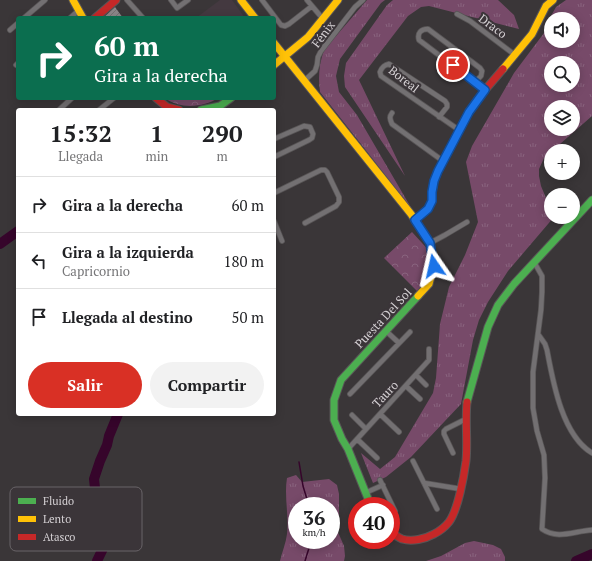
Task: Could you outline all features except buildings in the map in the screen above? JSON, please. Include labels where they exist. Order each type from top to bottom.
[{"type":"street","points":[[26,16],[45,0]]},
{"type":"street","points":[[73,0],[82,16]]},
{"type":"street","points":[[96,16],[116,0]]},
{"type":"street","points":[[127,0],[141,16]]},
{"type":"street","points":[[171,0],[177,8],[188,0]]},
{"type":"street","points":[[242,0],[254,16]]},
{"type":"street","points":[[262,0],[274,16]]},
{"type":"street","points":[[307,0],[322,19]]},
{"type":"street","name":"Fénix","points":[[304,81],[315,71],[321,51],[363,0]]},
{"type":"street","points":[[415,220],[428,209],[432,201],[434,181],[469,112],[485,90],[532,34],[546,6],[553,0]]},
{"type":"street","points":[[276,62],[308,36],[335,1]]},
{"type":"street","points":[[276,18],[281,25],[285,26],[312,6]]},
{"type":"street","points":[[72,16],[78,11]]},
{"type":"street","name":"Draco","points":[[457,14],[470,21],[515,55]]},
{"type":"street","points":[[10,30],[16,25]]},
{"type":"street","points":[[475,82],[481,76],[482,72],[480,68],[428,29],[423,29],[419,32],[419,40],[485,90]]},
{"type":"street","name":"Puesta Del Sol","points":[[276,46],[415,220],[430,243],[434,266],[429,284],[341,380],[334,400],[334,420],[348,449],[367,497]]},
{"type":"street","name":"Boreal","points":[[439,117],[447,108],[445,101],[389,64],[385,64],[382,67],[380,72],[381,76],[439,117],[459,130]]},
{"type":"street","points":[[61,108],[70,100]]},
{"type":"street","points":[[102,108],[112,100]]},
{"type":"street","points":[[158,100],[165,108]]},
{"type":"street","points":[[221,108],[229,100]]},
{"type":"street","points":[[392,113],[390,120],[392,124],[443,161]]},
{"type":"street","points":[[276,138],[304,126],[310,127],[313,134],[312,138],[276,155]]},
{"type":"street","points":[[276,192],[321,170],[328,172],[339,197],[339,202],[336,206],[305,223]]},
{"type":"street","points":[[400,538],[415,540],[428,538],[440,531],[449,522],[462,489],[466,460],[467,403],[488,327],[498,305],[514,284],[592,200]]},
{"type":"street","points":[[430,243],[445,236],[467,222]]},
{"type":"street","points":[[276,226],[282,241]]},
{"type":"street","points":[[534,262],[542,276],[542,298],[533,372],[533,408],[537,432],[544,455],[545,478],[542,529],[548,533],[557,535],[592,530]]},
{"type":"street","points":[[386,331],[399,343]]},
{"type":"street","points":[[350,394],[410,332]]},
{"type":"street","points":[[538,334],[547,350],[565,418],[572,433],[585,449],[592,453]]},
{"type":"street","name":"Tauro","points":[[348,449],[430,360],[429,349]]},
{"type":"street","points":[[416,375],[426,385]]},
{"type":"street","points":[[406,386],[420,399]]},
{"type":"street","points":[[380,414],[399,432]]},
{"type":"street","points":[[352,415],[366,429]]},
{"type":"street","points":[[453,453],[444,431],[466,419]]},
{"type":"street","points":[[357,439],[377,458]]},
{"type":"street","points":[[413,461],[437,509]]},
{"type":"street","points":[[365,493],[381,483],[388,497]]},
{"type":"street","points":[[424,483],[462,489]]},
{"type":"shaded area","points":[[220,0],[232,0],[244,16],[199,16]]},
{"type":"green space","points":[[367,0],[385,0],[381,3],[340,59],[336,76],[339,92],[357,115],[413,211],[320,92],[319,71],[324,50]]},
{"type":"green space","points":[[393,0],[498,0],[514,15],[519,29],[429,6],[421,7],[408,16],[359,80],[405,176],[345,87],[344,76],[346,63],[387,5]]},
{"type":"green space","points":[[566,0],[592,0],[592,116],[580,126],[580,100],[544,100],[544,136],[569,136],[560,144],[544,144],[544,158],[539,169],[539,176],[544,193],[544,224],[548,224],[508,271],[488,302],[479,320],[473,340],[461,404],[411,457],[386,477],[373,483],[361,453],[380,469],[395,457],[433,393],[436,378],[440,324],[449,287],[465,255],[478,222],[466,162],[472,146],[514,73],[544,33],[544,48],[580,48],[580,12],[553,12],[556,7]]},
{"type":"green space","points":[[168,100],[214,100],[205,104],[191,106]]},
{"type":"green space","points":[[412,232],[432,254],[434,266],[420,294],[384,258]]},
{"type":"green space","points":[[296,475],[302,482],[329,479],[337,485],[339,497],[288,497],[288,549],[340,549],[340,537],[344,546],[344,561],[280,561],[287,534],[287,478]]},
{"type":"green space","points":[[474,541],[493,545],[501,549],[505,557],[505,561],[426,561],[441,556],[465,543]]},
{"type":"waterway","points":[[0,244],[16,232]]},
{"type":"waterway","points":[[95,487],[94,479],[117,416]]},
{"type":"waterway","points":[[299,462],[306,497]]},
{"type":"waterway","points":[[305,561],[309,549]]},
{"type":"waterway","points":[[97,561],[102,551]]},
{"type":"waterway","points":[[576,561],[592,554]]},
{"type":"traffic: fast","points":[[210,108],[220,106],[228,100]]},
{"type":"traffic: fast","points":[[467,402],[488,327],[498,305],[514,284],[592,200]]},
{"type":"traffic: fast","points":[[367,497],[348,449],[334,420],[334,400],[341,380],[418,296]]},
{"type":"traffic: slow","points":[[73,0],[82,16]]},
{"type":"traffic: slow","points":[[241,0],[253,16]]},
{"type":"traffic: slow","points":[[276,63],[308,37],[338,0]]},
{"type":"traffic: slow","points":[[503,69],[532,34],[546,6],[553,0]]},
{"type":"traffic: slow","points":[[276,45],[411,214],[430,243],[434,266],[429,284],[418,296]]},
{"type":"traffic: jam","points":[[97,16],[116,0]]},
{"type":"traffic: jam","points":[[415,220],[428,209],[432,201],[434,181],[438,171],[469,112],[503,69]]},
{"type":"traffic: jam","points":[[158,100],[167,107],[171,108]]},
{"type":"traffic: jam","points":[[400,538],[406,540],[423,539],[440,530],[452,517],[460,493],[466,461],[467,402]]},
{"type":"route","points":[[434,266],[430,243],[415,220],[428,209],[432,201],[434,181],[438,171],[469,112],[485,90],[453,65]]}]
